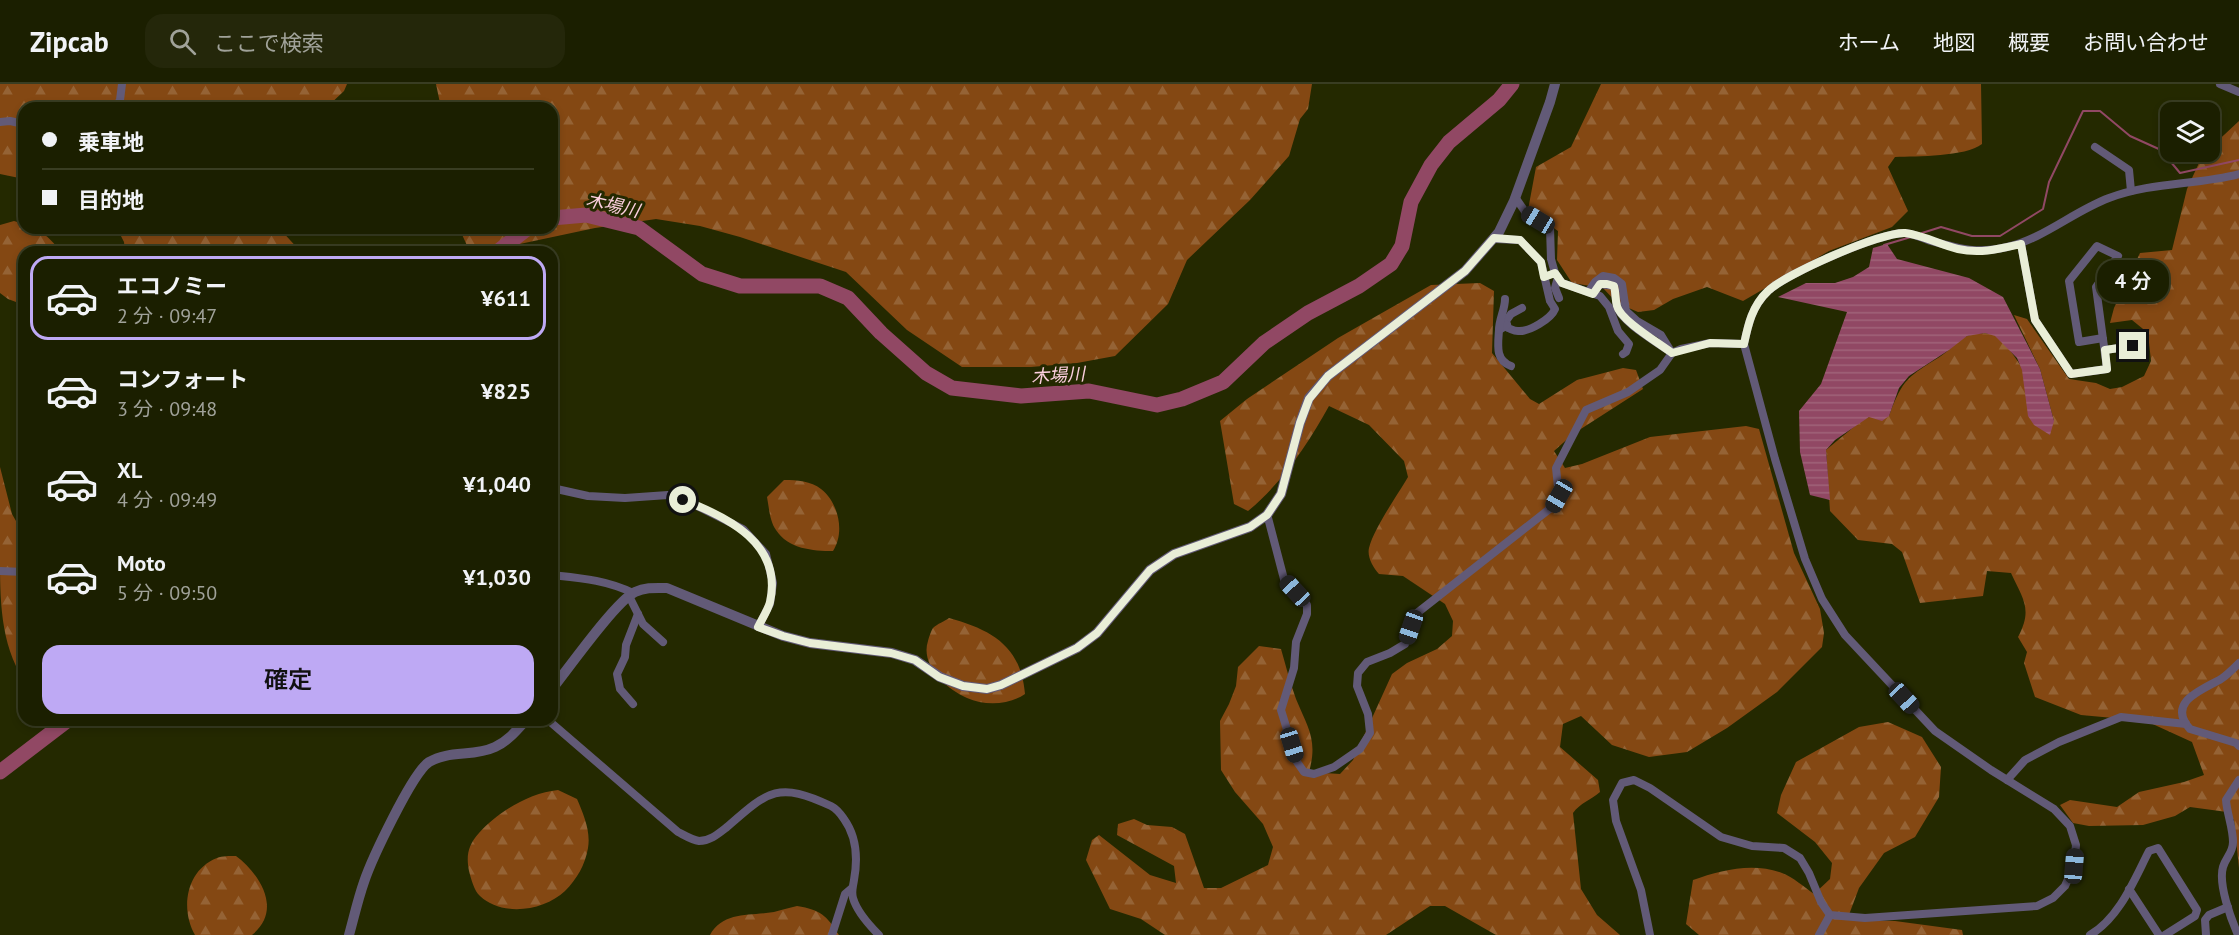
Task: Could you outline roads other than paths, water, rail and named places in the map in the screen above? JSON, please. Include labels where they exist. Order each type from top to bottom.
[{"type":"street","points":[[119,102],[122,84]]},
{"type":"street","points":[[558,681],[618,606],[631,595],[648,587],[667,588],[783,636],[810,643],[891,653],[915,660],[939,677],[963,686],[987,689],[1001,685],[1077,648],[1097,633],[1150,570],[1174,554],[1250,527],[1268,514],[1281,494],[1300,423],[1309,399],[1328,376],[1465,271],[1499,232],[1515,197],[1555,84]]},
{"type":"street","points":[[2220,84],[2239,92]]},
{"type":"street","points":[[0,122],[18,123]]},
{"type":"street","points":[[2095,147],[2129,170],[2131,191]]},
{"type":"street","points":[[1650,935],[1641,890],[1616,821],[1613,800],[1623,783],[1634,780],[1650,788],[1721,837],[1752,846],[1784,848],[1800,858],[1809,873],[1821,903],[1830,915],[1865,918],[2037,906],[2053,898],[2066,886],[2074,866],[2076,845],[2070,826],[2054,809],[1935,732],[1845,635],[1822,599],[1791,518],[1744,344],[1750,316],[1768,291],[1789,276],[1844,251],[1887,236],[1906,234],[1975,252],[1992,250],[2021,244],[2108,198],[2131,191],[2239,174]]},
{"type":"street","points":[[1515,197],[1526,213],[1550,228],[1551,259],[1556,275],[1562,283],[1600,296],[1609,307],[1618,331],[1629,345],[1623,354]]},
{"type":"street","points":[[1494,238],[1520,240],[1541,262],[1550,302],[1555,309],[1553,315],[1530,329],[1518,331],[1508,328],[1506,321],[1511,314],[1522,308]]},
{"type":"street","points":[[2021,244],[2035,320],[2071,374],[2107,369],[2105,350],[2096,287],[2118,256],[2097,246],[2069,281],[2079,342],[2103,338]]},
{"type":"street","points":[[1544,277],[1556,275]]},
{"type":"street","points":[[1556,275],[1555,288],[1559,298]]},
{"type":"street","points":[[1591,293],[1595,282],[1604,276],[1614,278],[1622,284],[1626,311],[1637,321],[1661,335],[1672,353]]},
{"type":"street","points":[[1505,299],[1505,306],[1499,320],[1499,356],[1504,363],[1511,366]]},
{"type":"street","points":[[1499,330],[1507,325]]},
{"type":"street","points":[[1268,514],[1284,579],[1307,605],[1307,614],[1296,642],[1294,668],[1281,710],[1297,762],[1304,772],[1314,774],[1334,767],[1360,750],[1370,733],[1368,714],[1358,686],[1358,673],[1367,662],[1405,644],[1417,614],[1552,507],[1559,496],[1556,468],[1586,410],[1628,392],[1660,370],[1672,353],[1710,343],[1744,344]]},
{"type":"street","points":[[2105,350],[2133,346]]},
{"type":"street","points":[[558,489],[588,496],[624,498],[669,495],[743,529],[766,554],[773,583],[770,604],[758,627]]},
{"type":"street","points":[[0,571],[18,572]]},
{"type":"street","points":[[558,576],[600,580],[619,586],[631,595],[643,624],[663,642]]},
{"type":"street","points":[[633,704],[620,689],[617,674],[625,657],[626,645],[638,614]]},
{"type":"street","points":[[2186,724],[2183,713],[2187,699],[2195,692],[2223,678],[2239,663]]},
{"type":"street","points":[[2007,780],[2025,760],[2059,742],[2121,717],[2186,724],[2198,733],[2236,743],[2239,746]]},
{"type":"street","points":[[349,935],[364,880],[417,775],[427,763],[445,755],[495,747],[520,726]]},
{"type":"street","points":[[555,726],[678,832],[697,841],[719,834],[760,799],[774,794],[792,792],[810,796],[836,808],[855,840],[856,853],[852,888],[858,908],[879,935]]},
{"type":"street","points":[[2238,935],[2228,908],[2222,868],[2233,850],[2226,800],[2239,780]]},
{"type":"street","points":[[2091,935],[2112,917],[2149,851],[2158,848],[2197,910],[2195,916],[2165,935]]},
{"type":"street","points":[[832,935],[845,894],[852,888]]},
{"type":"street","points":[[2129,889],[2159,935]]},
{"type":"street","points":[[2206,935],[2205,920],[2209,915],[2228,908]]},
{"type":"street","points":[[1819,935],[1830,915]]},
{"type":"waterway","name":"木場川","points":[[558,217],[586,215],[639,228],[702,274],[740,286],[820,286],[848,298],[881,333],[926,373],[952,388],[1021,396],[1089,391],[1157,405],[1182,399],[1223,382],[1264,343],[1308,313],[1359,286],[1391,264],[1402,246],[1411,202],[1431,165],[1449,142],[1499,100],[1512,84]]},
{"type":"waterway","points":[[1922,233],[1941,227],[1972,236],[2000,236],[2043,209],[2049,182],[2083,111],[2100,111],[2130,136],[2161,150],[2180,173],[2239,160]]},
{"type":"waterway","name":"木場川","points":[[505,246],[520,234]]},
{"type":"waterway","points":[[1884,245],[1911,237]]},
{"type":"waterway","name":"木場川","points":[[0,772],[60,726]]}]
